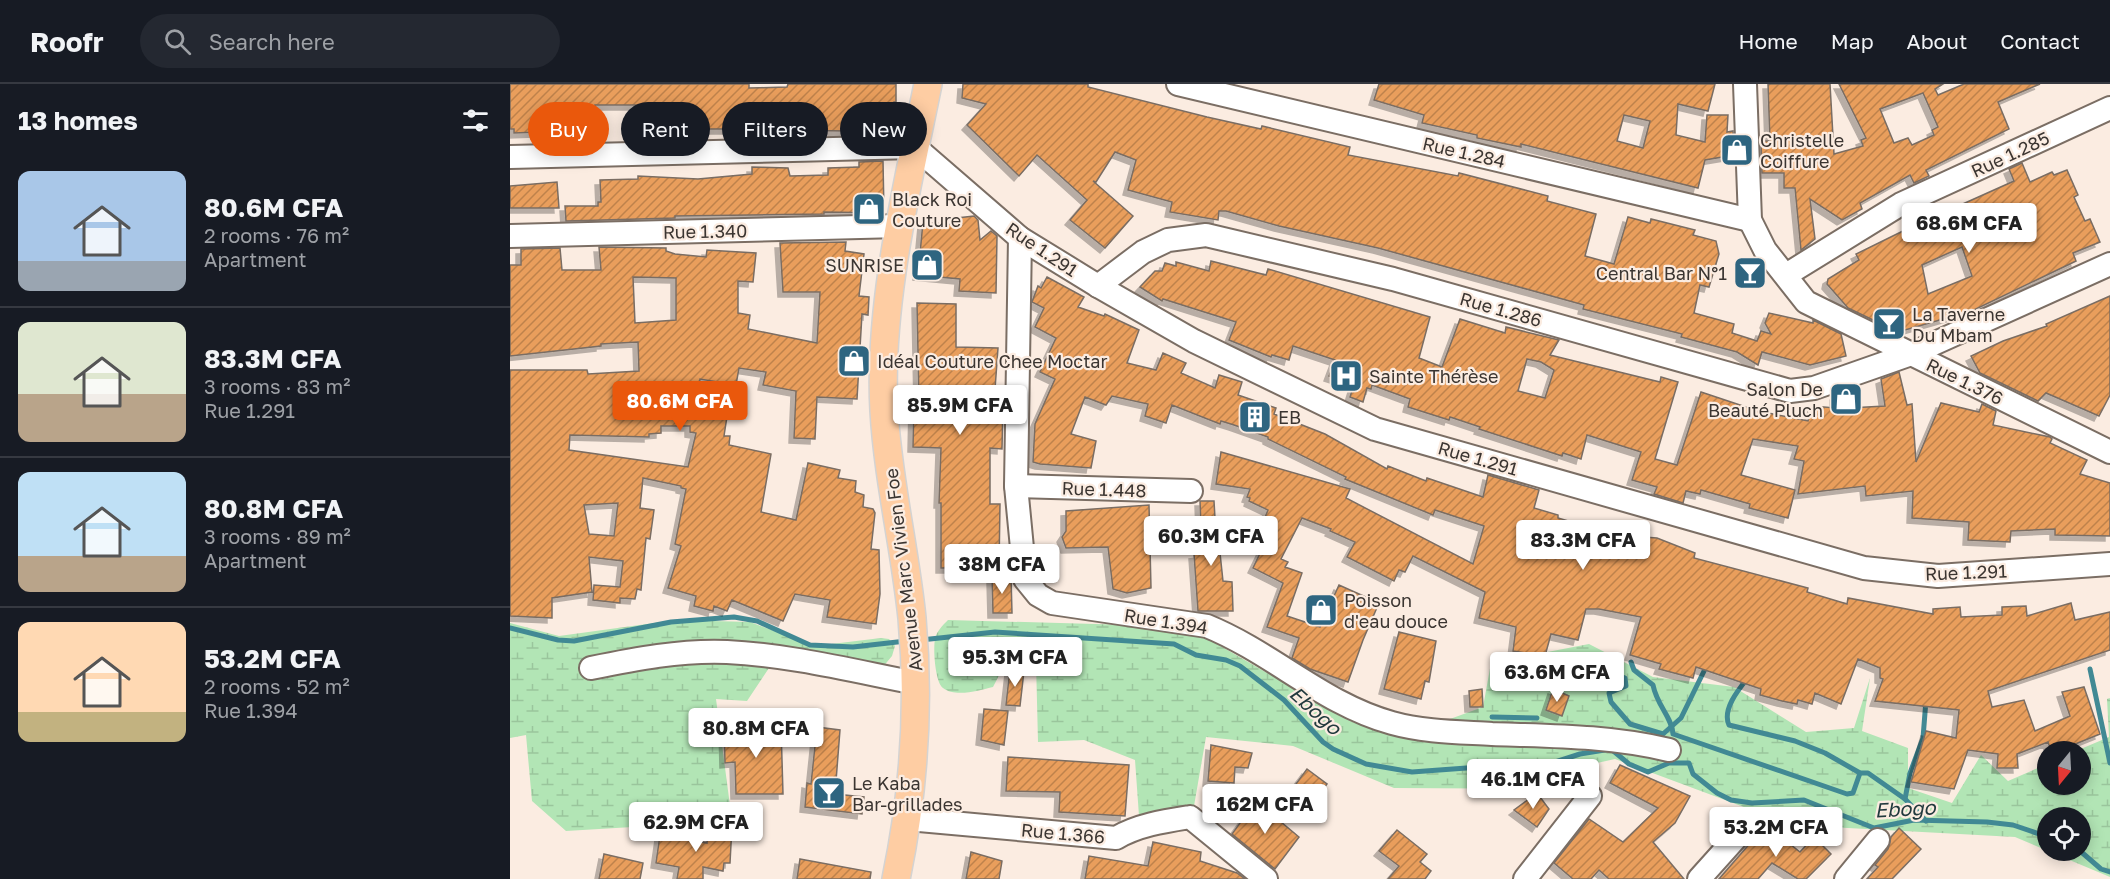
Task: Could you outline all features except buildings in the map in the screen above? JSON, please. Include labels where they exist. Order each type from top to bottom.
[{"type":"main road","name":"Avenue Marc Vivien Foe","points":[[924,102],[928,84]]},
{"type":"main road","name":"Avenue Marc Vivien Foe","points":[[896,879],[908,819],[915,759],[915,673],[912,617],[884,413],[885,341],[900,226],[913,156]]},
{"type":"street","name":"Rue 1.284","points":[[1178,84],[1750,220]]},
{"type":"street","name":"Rue 1.376","points":[[1745,84],[1750,220],[1765,250],[1806,302],[2110,452]]},
{"type":"street","name":"Rue 1.285","points":[[1786,275],[1901,204],[2110,108]]},
{"type":"street","points":[[510,157],[840,149]]},
{"type":"street","name":"Rue 1.291","points":[[925,156],[1020,238],[1098,286],[1194,341],[1376,429],[1864,568],[1938,576],[2110,564]]},
{"type":"street","name":"Rue 1.340","points":[[510,236],[900,226]]},
{"type":"street","name":"Rue 1.286","points":[[1098,286],[1151,248],[1177,238],[1206,235],[1393,279],[1790,390],[1814,388],[1911,354],[2110,264]]},
{"type":"street","name":"Rue 1.394","points":[[1020,238],[1016,486],[1024,579],[1038,595],[1052,603],[1207,626],[1230,635],[1278,663],[1334,701],[1395,724],[1457,732],[1598,738],[1669,750]]},
{"type":"street","name":"Rue 1.448","points":[[1016,486],[1191,491]]},
{"type":"street","points":[[591,668],[656,656],[724,651],[915,673]]},
{"type":"street","points":[[1525,879],[1590,796]]},
{"type":"street","name":"Rue 1.366","points":[[908,819],[1116,838],[1126,832],[1161,821],[1190,817],[1266,879]]},
{"type":"street","points":[[1699,879],[1752,820]]},
{"type":"street","points":[[1846,879],[1878,840]]},
{"type":"green space","points":[[676,620],[750,622],[815,646],[881,638],[889,639],[895,646],[892,656],[882,668],[771,665],[747,701],[716,699],[732,821],[566,831],[532,801],[526,735],[510,738],[510,623],[559,636]]},
{"type":"green space","points":[[948,620],[1166,626],[1198,633],[1352,722],[1424,738],[1439,723],[1483,707],[1491,663],[1589,644],[1653,677],[1734,687],[1806,732],[1854,728],[1870,678],[1862,731],[1908,748],[1908,788],[1952,803],[1981,755],[2008,781],[2037,768],[2037,795],[2091,795],[2091,745],[2109,737],[2107,699],[2110,698],[2110,877],[2072,861],[2091,861],[2091,807],[2037,807],[2037,846],[2015,837],[1792,825],[1615,759],[1579,767],[1562,789],[1394,788],[1293,746],[1206,737],[1194,806],[1153,817],[1139,816],[1135,760],[1084,740],[1038,742],[1036,662],[1008,658],[993,687],[961,693],[948,691],[940,685],[936,672],[934,644],[940,629]]},
{"type":"waterway","points":[[510,628],[558,640],[574,641],[671,622],[734,617],[757,621],[810,645],[853,647],[906,641]]},
{"type":"waterway","name":"Ebogo","points":[[921,640],[995,632],[1174,644],[1196,655],[1226,660],[1240,666],[1284,700],[1323,742],[1333,749],[1366,764],[1412,772],[1480,767],[1530,770],[1580,754],[1611,749],[1629,764],[1648,772],[1669,763],[1689,763],[1693,774],[1717,793],[1731,800],[1752,803],[1804,800],[1874,828],[1914,820],[1987,822],[2013,825],[2037,833]]},
{"type":"waterway","points":[[1582,661],[1625,678],[1626,686],[1609,693],[1611,702],[1630,724],[1663,734],[1681,718],[1707,665]]},
{"type":"waterway","points":[[1631,662],[1634,670],[1653,685],[1673,734],[1847,794],[1853,793],[1860,773]]},
{"type":"waterway","points":[[2090,669],[2110,763]]},
{"type":"waterway","points":[[1747,679],[1729,707],[1727,719],[1729,725],[1795,741],[1825,753],[1860,773],[1868,773],[1905,799],[1926,821]]},
{"type":"waterway","points":[[1905,799],[1910,773],[1923,738],[1926,700]]},
{"type":"waterway","points":[[1492,717],[1537,718]]},
{"type":"waterway","name":"Ebogo","points":[[2091,860],[2101,869],[2110,872]]},
{"type":"place","name":"Christelle Coiffure","points":[[1737,150]]},
{"type":"place","name":"Black Roi Couture","points":[[869,209]]},
{"type":"place","name":"SUNRISE","points":[[927,265]]},
{"type":"place","name":"Central Bar N°1","points":[[1750,273]]},
{"type":"place","name":"La Taverne Du Mbam","points":[[1889,324]]},
{"type":"place","name":"Idéal Couture Chee Moctar","points":[[854,361]]},
{"type":"place","name":"Sainte Thérèse","points":[[1346,376]]},
{"type":"place","name":"Salon De Beauté Pluch","points":[[1846,399]]},
{"type":"place","name":"EB","points":[[1255,417]]},
{"type":"place","name":"Poisson d'eau douce","points":[[1321,610]]},
{"type":"place","name":"Le Kaba Bar-grillades","points":[[829,793]]}]
